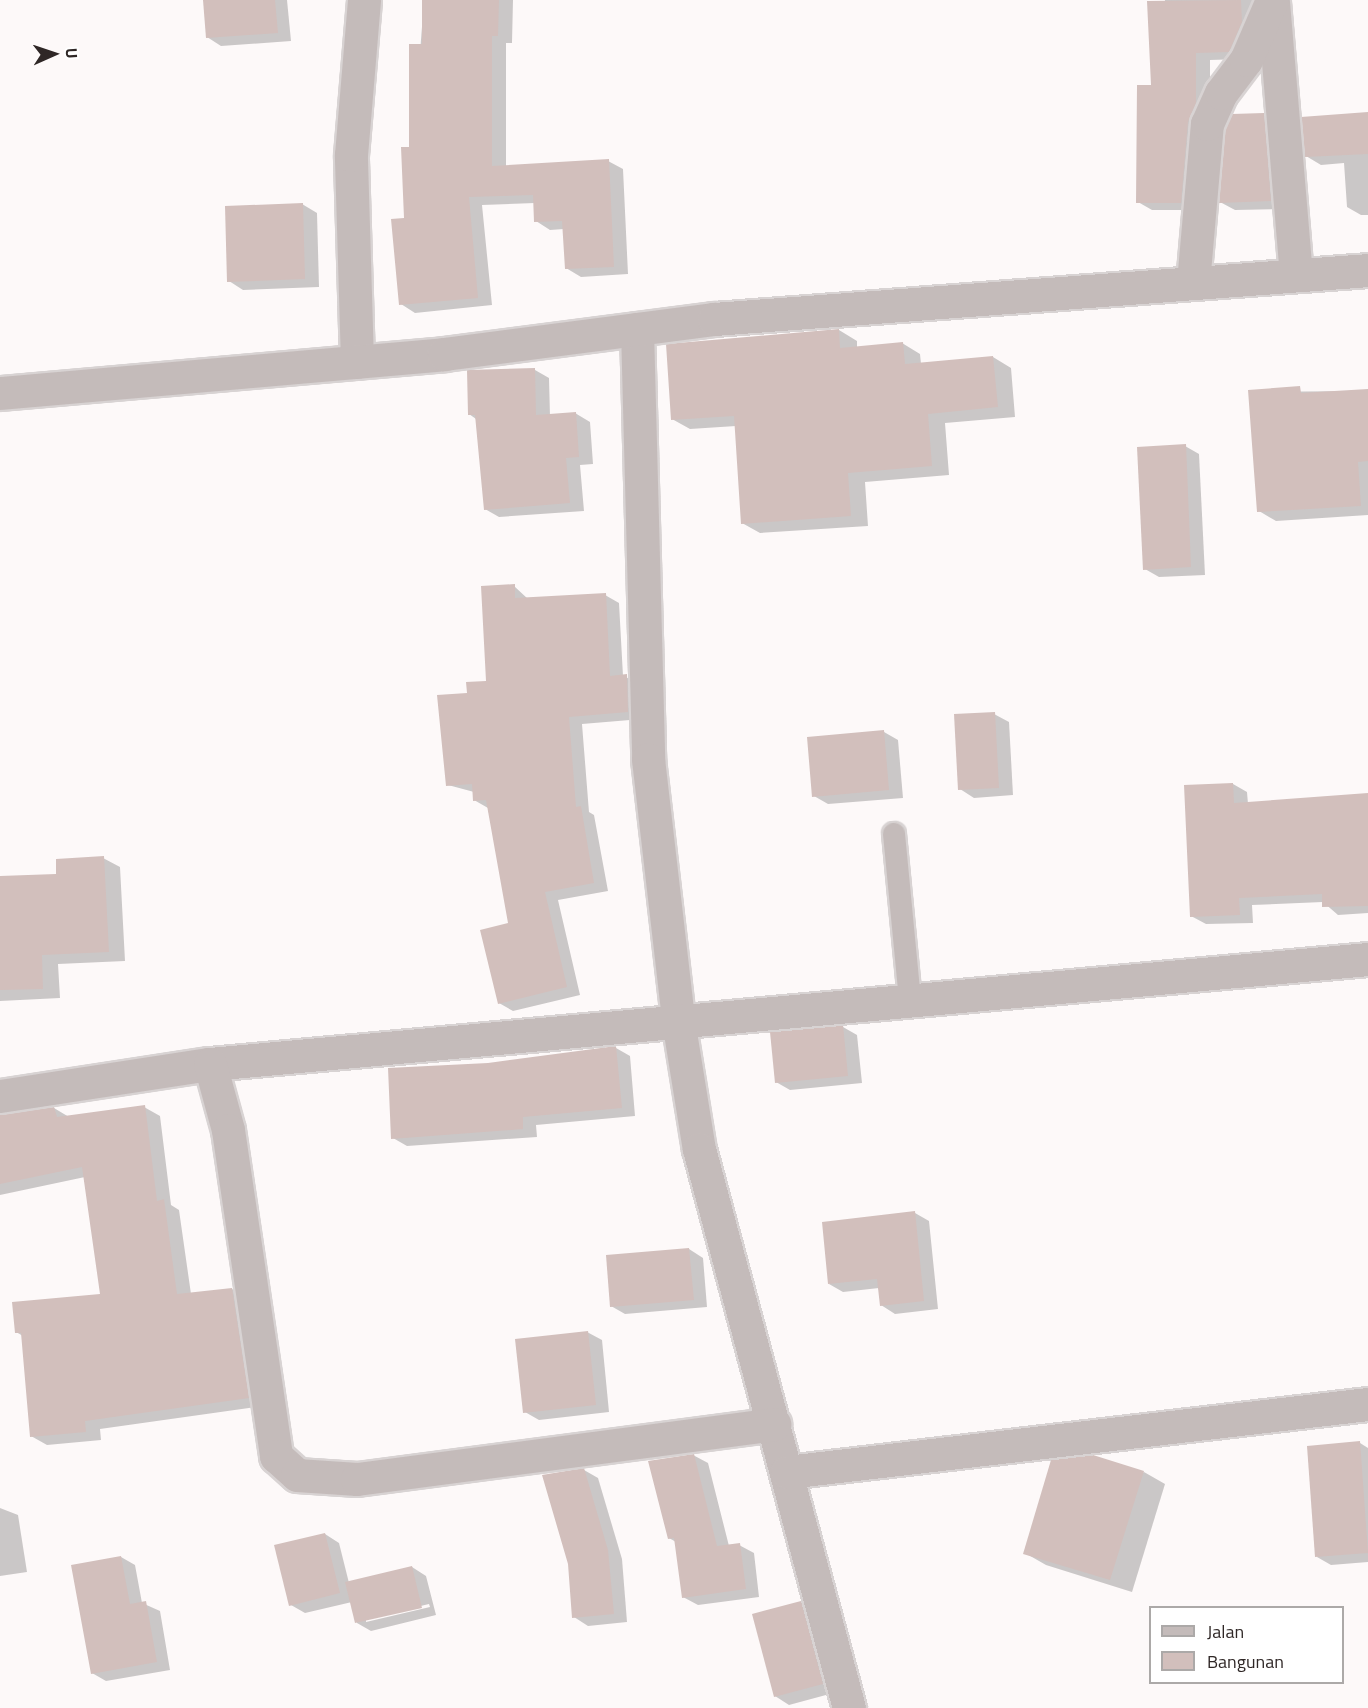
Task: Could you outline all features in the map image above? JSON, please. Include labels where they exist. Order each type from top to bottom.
[{"type":"street","points":[[357,362],[351,155],[364,0]]},
{"type":"street","points":[[1273,0],[1296,275]]},
{"type":"street","points":[[1193,283],[1207,124],[1221,93],[1246,60],[1273,0]]},
{"type":"street","points":[[0,393],[357,362],[637,329],[1368,270]]},
{"type":"street","points":[[637,329],[648,759],[678,1020],[699,1149],[849,1708]]},
{"type":"street","points":[[0,1096],[210,1064],[1368,959]]},
{"type":"street","points":[[210,1064],[228,1130],[276,1456],[297,1474],[357,1479],[774,1424]]},
{"type":"street","points":[[787,1472],[1368,1404]]},
{"type":"lane","points":[[894,834],[910,999]]},
{"type":"building","points":[[203,0],[275,0],[278,33],[206,38]]},
{"type":"building","points":[[422,0],[499,0],[498,36],[492,36],[492,166],[609,159],[614,267],[565,269],[562,221],[534,222],[533,195],[469,197],[478,298],[399,305],[391,219],[404,218],[401,147],[409,147],[409,44],[422,44]]},
{"type":"building","points":[[1241,0],[1242,22],[1229,52],[1196,53],[1196,103],[1188,122],[1181,203],[1136,203],[1137,85],[1151,85],[1147,1]]},
{"type":"building","points":[[1368,112],[1368,154],[1305,157],[1301,117]]},
{"type":"building","points":[[1264,113],[1271,201],[1219,203],[1225,129],[1232,114]]},
{"type":"building","points":[[303,203],[305,279],[227,282],[225,206]]},
{"type":"building","points":[[839,329],[840,348],[903,342],[905,364],[993,356],[998,407],[928,414],[932,466],[848,473],[851,516],[741,524],[734,416],[671,420],[666,344]]},
{"type":"building","points":[[535,368],[536,415],[576,412],[579,457],[566,458],[570,503],[484,510],[475,415],[468,415],[467,370]]},
{"type":"building","points":[[1300,386],[1301,393],[1368,389],[1368,461],[1358,462],[1361,506],[1257,512],[1248,390]]},
{"type":"building","points":[[1186,444],[1191,567],[1143,570],[1137,447]]},
{"type":"building","points":[[515,584],[515,598],[606,593],[610,676],[627,674],[628,712],[569,717],[576,807],[581,806],[594,883],[545,892],[567,987],[498,1004],[480,930],[508,923],[486,800],[473,801],[472,784],[446,786],[437,695],[467,693],[466,682],[486,681],[481,586]]},
{"type":"building","points":[[995,712],[999,788],[958,790],[954,714]]},
{"type":"building","points":[[884,730],[889,790],[812,797],[807,737]]},
{"type":"building","points":[[1233,783],[1234,803],[1368,793],[1368,906],[1322,907],[1322,894],[1239,898],[1240,915],[1190,917],[1184,785]]},
{"type":"building","points":[[104,856],[109,952],[42,955],[43,989],[0,990],[0,876],[56,874],[56,859]]},
{"type":"building","points":[[843,1025],[848,1076],[775,1083],[770,1032]]},
{"type":"building","points":[[616,1046],[622,1108],[523,1117],[523,1129],[391,1139],[388,1068],[488,1063]]},
{"type":"building","points":[[145,1105],[157,1201],[164,1199],[177,1294],[232,1288],[249,1398],[85,1421],[86,1432],[30,1437],[21,1333],[15,1333],[12,1302],[100,1294],[82,1167],[0,1184],[0,1114],[54,1107],[57,1117]]},
{"type":"building","points":[[915,1211],[924,1301],[880,1306],[877,1279],[828,1284],[822,1222]]},
{"type":"building","points":[[689,1248],[694,1300],[610,1307],[606,1255]]},
{"type":"building","points":[[588,1331],[596,1405],[523,1413],[515,1339]]},
{"type":"building","points":[[1360,1441],[1368,1553],[1315,1557],[1307,1446]]},
{"type":"building","points":[[694,1454],[717,1546],[740,1543],[746,1589],[682,1598],[674,1538],[668,1539],[648,1461]]},
{"type":"building","points":[[1093,1455],[1144,1471],[1110,1580],[1023,1554],[1051,1460]]},
{"type":"building","points":[[584,1468],[608,1550],[614,1614],[572,1618],[568,1564],[542,1475]]},
{"type":"building","points":[[325,1533],[340,1593],[289,1606],[274,1545]]},
{"type":"building","points":[[121,1556],[130,1604],[146,1601],[157,1662],[91,1674],[71,1565]]},
{"type":"building","points":[[412,1566],[422,1608],[355,1623],[345,1582]]},
{"type":"building","points":[[801,1601],[823,1684],[774,1697],[752,1614]]}]
